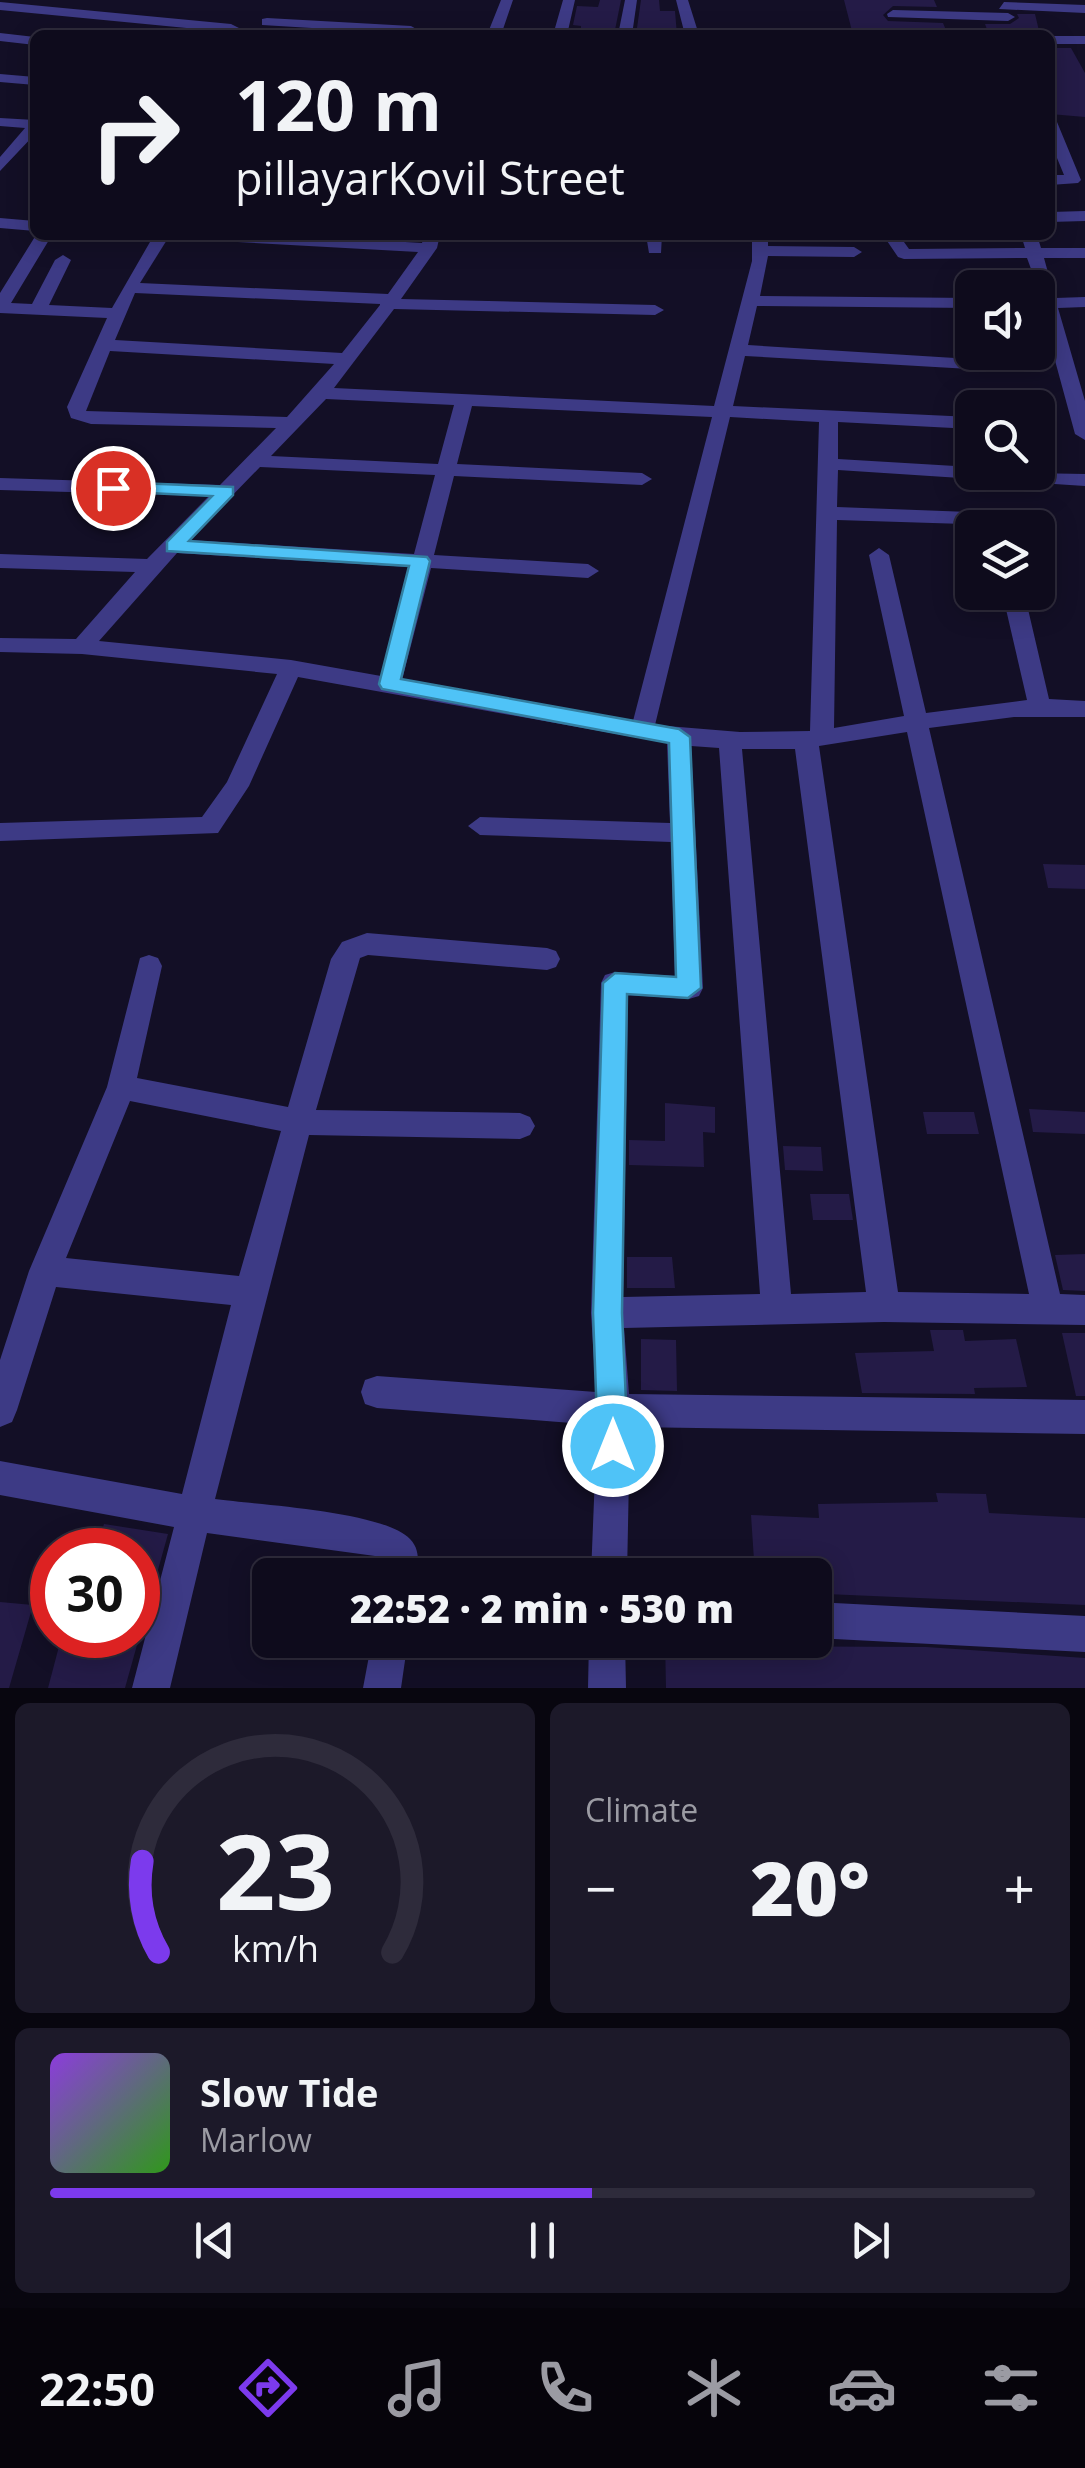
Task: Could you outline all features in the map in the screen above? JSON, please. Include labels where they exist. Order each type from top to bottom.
[{"type":"street","points":[[496,30],[507,0]]},
{"type":"street","points":[[561,30],[569,0]]},
{"type":"street","points":[[626,30],[631,0]]},
{"type":"street","points":[[682,0],[691,30]]},
{"type":"street","points":[[0,6],[154,29],[236,30]]},
{"type":"street","points":[[893,14],[1005,8],[1085,9]]},
{"type":"street","points":[[411,30],[418,10]]},
{"type":"street","points":[[267,22],[292,29],[322,30]]},
{"type":"street","points":[[0,38],[30,41]]},
{"type":"street","points":[[1055,40],[1085,40]]},
{"type":"street","points":[[0,78],[30,81]]},
{"type":"street","points":[[0,122],[30,124]]},
{"type":"street","points":[[0,166],[30,130]]},
{"type":"street","points":[[1055,135],[1073,180],[1055,180]]},
{"type":"street","points":[[1055,217],[1085,216]]},
{"type":"street","points":[[0,224],[30,222]]},
{"type":"street","points":[[41,240],[0,307],[119,313]]},
{"type":"street","points":[[159,240],[129,288],[76,408],[91,418],[292,423]]},
{"type":"street","points":[[365,240],[430,242]]},
{"type":"street","points":[[894,240],[904,254],[1032,244],[1085,253]]},
{"type":"street","points":[[82,647],[152,566],[321,393],[391,302],[430,242]]},
{"type":"street","points":[[644,728],[760,243],[854,252]]},
{"type":"street","points":[[1032,244],[1036,270]]},
{"type":"street","points":[[38,310],[63,260]]},
{"type":"street","points":[[129,288],[391,302],[655,310]]},
{"type":"street","points":[[749,301],[955,303]]},
{"type":"street","points":[[1055,303],[1085,302]]},
{"type":"street","points":[[1055,343],[1085,434]]},
{"type":"street","points":[[102,344],[344,359]]},
{"type":"street","points":[[735,350],[955,363]]},
{"type":"street","points":[[321,393],[955,422]]},
{"type":"street","points":[[390,684],[464,402]]},
{"type":"street","points":[[829,418],[814,737],[884,1307]]},
{"type":"street","points":[[257,461],[642,479]]},
{"type":"street","points":[[828,464],[1085,480]]},
{"type":"street","points":[[0,484],[226,491]]},
{"type":"street","points":[[827,513],[955,518]]},
{"type":"street","points":[[174,546],[588,571]]},
{"type":"street","points":[[879,555],[1048,1310]]},
{"type":"street","points":[[0,561],[152,566]]},
{"type":"street","points":[[1017,610],[1039,704]]},
{"type":"street","points":[[0,646],[82,647],[291,668],[679,737],[730,741],[814,737],[1039,704],[1085,709]]},
{"type":"street","points":[[0,832],[209,826],[238,786],[291,668]]},
{"type":"street","points":[[610,1558],[614,1410],[607,1313],[615,983],[688,988],[679,737]]},
{"type":"street","points":[[730,741],[777,1310]]},
{"type":"street","points":[[480,826],[683,833]]},
{"type":"street","points":[[151,1688],[198,1514],[250,1292],[338,976],[356,946],[547,959]]},
{"type":"street","points":[[0,1410],[45,1271],[121,1087],[150,966]]},
{"type":"street","points":[[121,1087],[298,1122],[520,1126]]},
{"type":"street","points":[[45,1271],[250,1292]]},
{"type":"street","points":[[607,1313],[884,1307],[1085,1310]]},
{"type":"street","points":[[377,1392],[614,1410],[1085,1417]]},
{"type":"street","points":[[0,1478],[198,1514],[383,1539],[400,1558]]},
{"type":"street","points":[[832,1621],[1085,1634]]},
{"type":"street","points":[[382,1688],[387,1658]]},
{"type":"street","points":[[606,1688],[607,1658]]},
{"type":"building","points":[[600,0],[621,0],[615,30],[581,30],[581,26],[573,25],[577,6],[598,7]]},
{"type":"building","points":[[641,0],[659,0],[660,11],[675,11],[677,30],[637,30]]},
{"type":"building","points":[[844,0],[934,0],[937,7],[893,6],[883,15],[888,21],[943,23],[946,30],[852,30]]},
{"type":"building","points":[[1017,14],[1035,14],[1039,30],[987,30],[985,24],[1010,24],[1019,18]]},
{"type":"building","points":[[1055,48],[1071,48],[1085,73],[1085,117],[1055,114]]},
{"type":"building","points":[[1043,864],[1085,865],[1085,889],[1048,888]]},
{"type":"building","points":[[665,1103],[715,1107],[715,1133],[703,1132],[704,1167],[629,1165],[629,1140],[665,1141]]},
{"type":"building","points":[[1029,1109],[1085,1112],[1085,1134],[1033,1132]]},
{"type":"building","points":[[923,1112],[974,1112],[979,1134],[927,1134]]},
{"type":"building","points":[[783,1146],[821,1147],[823,1171],[785,1170]]},
{"type":"building","points":[[810,1194],[849,1194],[853,1220],[813,1220]]},
{"type":"building","points":[[1085,1254],[1085,1291],[1063,1290],[1055,1255]]},
{"type":"building","points":[[627,1257],[672,1257],[675,1288],[627,1288]]},
{"type":"building","points":[[930,1330],[963,1330],[965,1341],[1016,1339],[1027,1387],[974,1388],[975,1394],[862,1393],[855,1353],[934,1351]]},
{"type":"building","points":[[1062,1333],[1085,1333],[1085,1396],[1076,1396]]},
{"type":"building","points":[[641,1339],[676,1340],[677,1391],[641,1390]]},
{"type":"building","points":[[936,1493],[986,1494],[989,1513],[1085,1518],[1085,1605],[832,1594],[832,1558],[754,1558],[751,1515],[819,1518],[818,1504],[938,1502]]},
{"type":"building","points":[[160,1533],[168,1534],[160,1563]]},
{"type":"building","points":[[0,1602],[30,1605],[9,1688],[0,1688]]},
{"type":"building","points":[[832,1647],[926,1647],[1085,1658],[1085,1688],[666,1688],[665,1658],[832,1658]]},
{"type":"building","points":[[56,1658],[133,1658],[125,1688],[48,1688]]},
{"type":"route","points":[[113,488],[226,491],[174,546],[420,561],[390,684],[679,737],[688,988],[615,983],[607,1313],[613,1446]]}]
